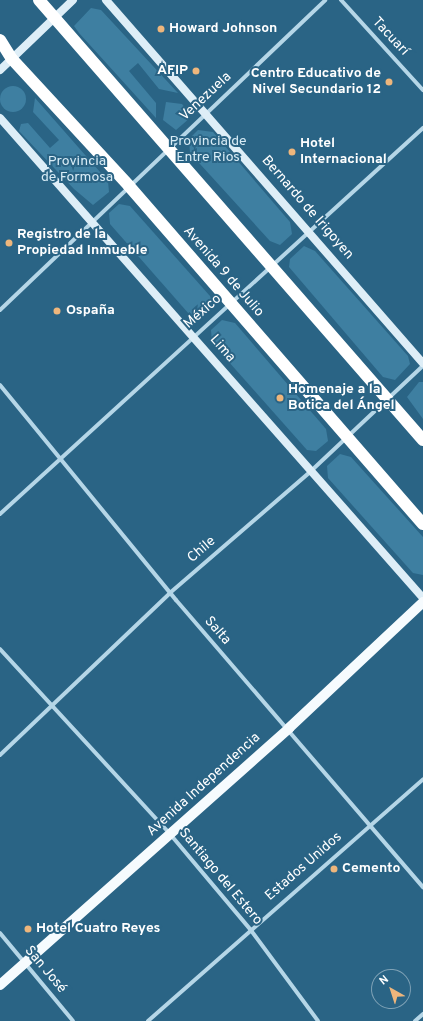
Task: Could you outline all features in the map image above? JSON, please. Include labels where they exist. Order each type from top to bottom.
[{"type":"highway","points":[[39,0],[423,440]]},
{"type":"highway","name":"Avenida 9 de Julio","points":[[0,40],[12,59],[129,186],[229,303],[423,524]]},
{"type":"main road","name":"Avenida Independencia","points":[[0,985],[289,728],[423,602]]},
{"type":"street","points":[[0,70],[73,0]]},
{"type":"street","name":"Bernardo de Irigoyen","points":[[106,0],[310,230],[423,363]]},
{"type":"street","name":"Venezuela","points":[[0,310],[90,220],[129,186],[324,0]]},
{"type":"street","name":"Tacuarí","points":[[341,0],[423,90]]},
{"type":"street","name":"Lima","points":[[0,118],[193,335],[423,598]]},
{"type":"street","name":"México","points":[[0,514],[63,458],[193,335],[423,128]]},
{"type":"street","name":"Chile","points":[[0,755],[54,707],[171,592],[311,471],[423,366]]},
{"type":"street","name":"Salta","points":[[0,385],[63,458],[171,592],[289,728],[423,887]]},
{"type":"street","name":"Santiago del Estero","points":[[0,648],[170,834],[250,929],[318,1021]]},
{"type":"street","name":"Estados Unidos","points":[[148,1021],[250,929],[423,779]]},
{"type":"street","name":"San José","points":[[0,933],[73,1021]]},
{"type":"street","points":[[415,1021],[423,1014]]},
{"type":"green space","points":[[91,8],[101,10],[178,93],[159,89],[138,63],[129,71],[156,103],[156,118],[74,26]]},
{"type":"green space","points":[[13,86],[22,90],[26,99],[22,108],[13,112],[4,108],[0,99],[4,90]]},
{"type":"green space","name":"Provincia de Formosa","points":[[35,98],[108,181],[109,192],[93,205],[74,189],[19,131],[21,124],[28,123],[50,148],[59,140],[33,112]]},
{"type":"green space","points":[[166,102],[182,104],[187,110],[190,118],[176,130],[163,120]]},
{"type":"green space","name":"Provincia de Entre Rios","points":[[198,130],[213,132],[290,222],[292,234],[280,245],[270,241],[190,153],[189,139]]},
{"type":"green space","points":[[119,204],[130,206],[210,296],[213,305],[199,318],[189,314],[110,224],[109,213]]},
{"type":"green space","points":[[304,246],[315,251],[408,356],[410,364],[395,380],[383,377],[289,267],[290,259]]},
{"type":"green space","points":[[222,320],[235,323],[326,429],[328,441],[316,451],[307,450],[212,343],[211,330]]},
{"type":"green space","points":[[419,382],[423,382],[423,419],[407,397]]},
{"type":"green space","points":[[340,454],[351,457],[423,537],[423,575],[413,573],[328,478],[327,466]]},
{"type":"place","name":"Howard Johnson","points":[[161,29]]},
{"type":"place","name":"AFIP","points":[[196,71]]},
{"type":"place","name":"Centro Educativo de Nivel Secundario 12","points":[[389,82]]},
{"type":"place","name":"Hotel Internacional","points":[[292,152]]},
{"type":"place","name":"Registro de la Propiedad Inmueble","points":[[9,243]]},
{"type":"place","name":"Ospaña","points":[[57,311]]},
{"type":"place","name":"Homenaje a la Botica del Ángel","points":[[280,398]]},
{"type":"place","name":"Cemento","points":[[334,869]]},
{"type":"place","name":"Hotel Cuatro Reyes","points":[[28,929]]}]
